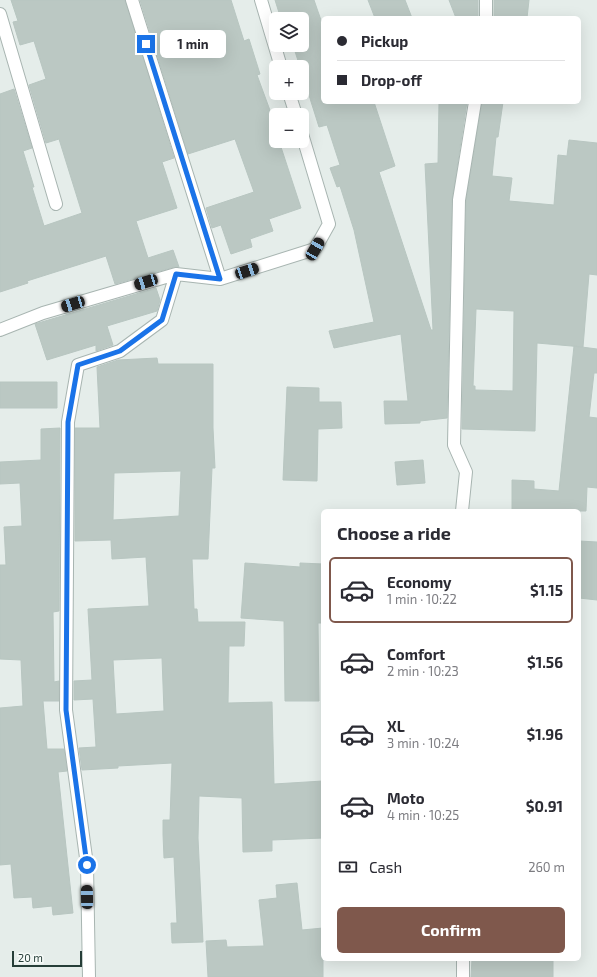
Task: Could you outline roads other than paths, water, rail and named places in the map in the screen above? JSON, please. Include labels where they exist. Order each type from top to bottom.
[{"type":"street","points":[[132,0],[220,279]]},
{"type":"street","points":[[261,0],[279,60]]},
{"type":"street","points":[[486,0],[486,16]]},
{"type":"street","points":[[0,14],[56,204]]},
{"type":"street","points":[[462,509],[466,472],[454,444],[459,200],[476,104]]},
{"type":"street","points":[[0,330],[43,313],[176,274],[220,279],[315,249],[329,224],[306,148]]},
{"type":"street","points":[[89,977],[87,865],[66,710],[68,422],[78,365],[120,351],[162,320],[176,274]]},
{"type":"street","points":[[463,961],[463,977]]}]
